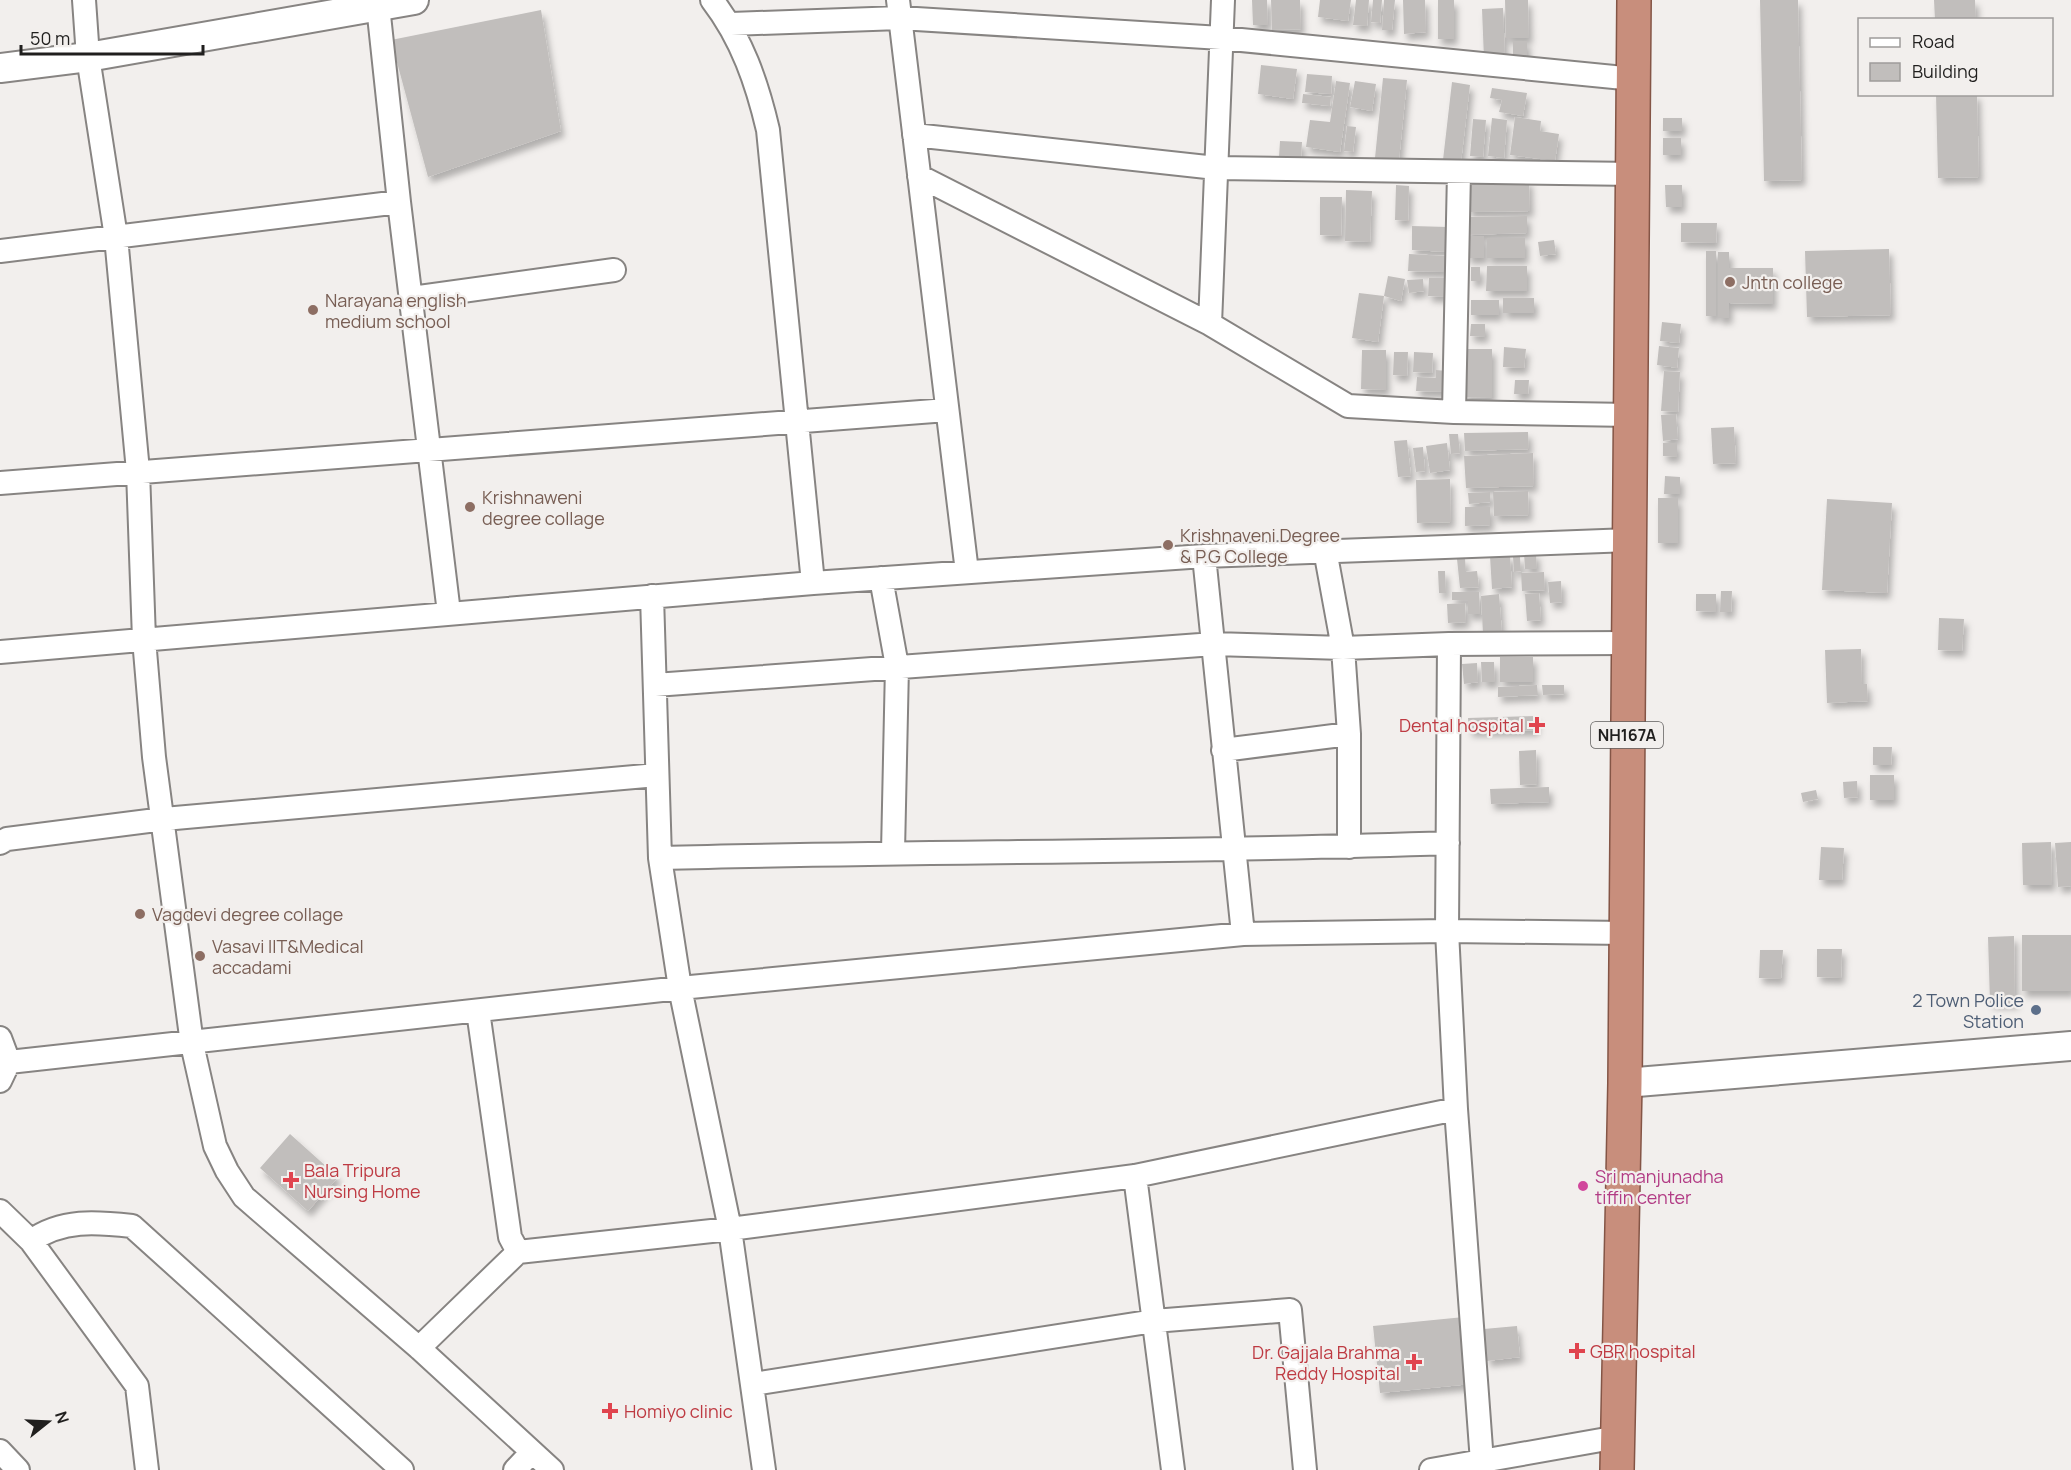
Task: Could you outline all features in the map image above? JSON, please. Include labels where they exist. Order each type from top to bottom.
[{"type":"highway","name":"NH167A","points":[[1617,1470],[1627,933],[1627,643],[1635,174],[1634,0]]},
{"type":"street","points":[[84,0],[88,57],[116,237],[138,471],[144,639],[154,757],[192,1044],[215,1146],[227,1171],[244,1197],[419,1348],[552,1470]]},
{"type":"street","points":[[0,68],[88,57],[414,0]]},
{"type":"street","points":[[712,0],[730,24],[758,88],[768,130],[813,582]]},
{"type":"street","points":[[1210,324],[1223,0]]},
{"type":"street","points":[[378,6],[399,202],[449,613]]},
{"type":"street","points":[[730,24],[899,9],[1634,79]]},
{"type":"street","points":[[899,9],[967,572]]},
{"type":"street","points":[[914,135],[1216,168],[1635,174]]},
{"type":"street","points":[[1454,412],[1459,172]]},
{"type":"street","points":[[919,176],[1210,324],[1348,406],[1454,412],[1631,415]]},
{"type":"street","points":[[0,251],[399,202]]},
{"type":"street","points":[[412,298],[614,270]]},
{"type":"street","points":[[0,483],[947,410]]},
{"type":"street","points":[[0,652],[813,582],[1204,556],[1630,540]]},
{"type":"street","points":[[1325,550],[1344,648],[1349,734],[1349,847]]},
{"type":"street","points":[[1204,556],[1232,851],[1243,934]]},
{"type":"street","points":[[881,578],[897,666],[892,852]]},
{"type":"street","points":[[652,596],[660,858],[680,988],[730,1228],[764,1470]]},
{"type":"street","points":[[655,685],[1214,644],[1344,648],[1449,644],[1627,643]]},
{"type":"street","points":[[1449,644],[1447,931],[1456,1109],[1482,1462]]},
{"type":"street","points":[[1223,750],[1349,734]]},
{"type":"street","points":[[0,843],[7,839],[164,819],[657,775]]},
{"type":"street","points":[[660,858],[892,852],[1232,851],[1448,843]]},
{"type":"street","points":[[0,1038],[5,1072],[192,1044],[680,988],[1243,934],[1447,931],[1627,933]]},
{"type":"street","points":[[478,1011],[510,1237],[518,1252]]},
{"type":"street","points":[[1625,1083],[2071,1046]]},
{"type":"street","points":[[419,1348],[518,1252],[730,1228],[1135,1176],[1456,1109]]},
{"type":"street","points":[[1135,1176],[1173,1470]]},
{"type":"street","points":[[0,1211],[31,1241],[137,1386],[147,1470]]},
{"type":"street","points":[[31,1241],[48,1229],[90,1222],[132,1226],[402,1470]]},
{"type":"street","points":[[753,1384],[1154,1321],[1290,1310],[1305,1470]]},
{"type":"street","points":[[1431,1470],[1618,1436]]},
{"type":"street","points":[[0,1451],[18,1470]]},
{"type":"street","points":[[515,1470],[531,1453]]},
{"type":"building","points":[[1252,0],[1267,0],[1268,25],[1253,25]]},
{"type":"building","points":[[1271,0],[1300,0],[1301,29],[1272,30]]},
{"type":"building","points":[[1320,0],[1351,0],[1348,21],[1318,17]]},
{"type":"building","points":[[1356,0],[1369,0],[1367,26],[1353,25]]},
{"type":"building","points":[[1373,0],[1382,0],[1380,23],[1371,22]]},
{"type":"building","points":[[1384,0],[1395,0],[1392,30],[1382,30]]},
{"type":"building","points":[[1403,0],[1425,0],[1426,32],[1404,34]]},
{"type":"building","points":[[1438,0],[1454,0],[1454,39],[1438,39]]},
{"type":"building","points":[[1505,0],[1528,0],[1529,38],[1506,38]]},
{"type":"building","points":[[1760,0],[1798,0],[1802,180],[1764,181]]},
{"type":"building","points":[[1934,0],[1975,0],[1976,18],[1935,18]]},
{"type":"building","points":[[1503,8],[1505,57],[1484,59],[1482,9]]},
{"type":"building","points":[[541,10],[561,131],[428,177],[391,40]]},
{"type":"building","points":[[1513,41],[1527,41],[1527,60],[1513,59]]},
{"type":"building","points":[[1261,65],[1297,69],[1293,99],[1258,94]]},
{"type":"building","points":[[1307,74],[1332,76],[1331,94],[1305,92]]},
{"type":"building","points":[[1383,78],[1407,80],[1399,160],[1375,158]]},
{"type":"building","points":[[1336,81],[1350,83],[1340,152],[1306,147],[1310,120],[1330,122]]},
{"type":"building","points":[[1355,81],[1376,84],[1372,111],[1350,107]]},
{"type":"building","points":[[1452,82],[1470,85],[1461,162],[1443,160]]},
{"type":"building","points":[[1492,88],[1527,93],[1523,116],[1499,112],[1502,100],[1490,98]]},
{"type":"building","points":[[1303,94],[1331,97],[1330,106],[1302,103]]},
{"type":"building","points":[[1936,96],[1977,96],[1979,177],[1938,178]]},
{"type":"building","points":[[1515,117],[1541,121],[1540,131],[1559,134],[1555,161],[1510,155]]},
{"type":"building","points":[[1492,118],[1507,120],[1504,158],[1488,156]]},
{"type":"building","points":[[1663,118],[1682,118],[1682,131],[1663,131]]},
{"type":"building","points":[[1473,119],[1486,120],[1483,157],[1470,156]]},
{"type":"building","points":[[1347,126],[1356,127],[1353,152],[1344,151]]},
{"type":"building","points":[[1663,138],[1681,138],[1681,155],[1663,155]]},
{"type":"building","points":[[1280,141],[1302,142],[1301,159],[1279,157]]},
{"type":"building","points":[[1529,180],[1530,211],[1468,212],[1467,182]]},
{"type":"building","points":[[1396,185],[1409,186],[1408,221],[1395,220]]},
{"type":"building","points":[[1665,185],[1682,185],[1682,207],[1666,207]]},
{"type":"building","points":[[1346,190],[1372,191],[1370,242],[1345,241]]},
{"type":"building","points":[[1320,197],[1342,197],[1341,236],[1320,235]]},
{"type":"building","points":[[1527,216],[1527,233],[1466,235],[1465,217]]},
{"type":"building","points":[[1681,223],[1717,223],[1716,243],[1681,242]]},
{"type":"building","points":[[1412,226],[1448,227],[1448,252],[1412,250]]},
{"type":"building","points":[[1467,236],[1484,236],[1484,258],[1467,258]]},
{"type":"building","points":[[1487,238],[1525,238],[1525,258],[1487,258]]},
{"type":"building","points":[[1554,240],[1556,254],[1540,256],[1538,242]]},
{"type":"building","points":[[1889,249],[1891,315],[1807,317],[1805,251]]},
{"type":"building","points":[[1706,251],[1716,251],[1716,316],[1706,316]]},
{"type":"building","points":[[1718,252],[1729,252],[1729,268],[1773,268],[1773,304],[1729,303],[1729,318],[1718,318]]},
{"type":"building","points":[[1409,254],[1446,256],[1445,272],[1408,271]]},
{"type":"building","points":[[1487,266],[1527,266],[1527,291],[1486,291]]},
{"type":"building","points":[[1471,267],[1480,267],[1480,281],[1471,281]]},
{"type":"building","points":[[1388,276],[1405,279],[1401,301],[1384,296]]},
{"type":"building","points":[[1429,278],[1449,278],[1448,297],[1428,296]]},
{"type":"building","points":[[1423,279],[1424,291],[1409,293],[1407,280]]},
{"type":"building","points":[[1359,293],[1384,296],[1378,342],[1352,338]]},
{"type":"building","points":[[1503,298],[1534,298],[1534,313],[1503,313]]},
{"type":"building","points":[[1471,300],[1499,300],[1499,315],[1471,315]]},
{"type":"building","points":[[1662,322],[1681,324],[1679,343],[1660,341]]},
{"type":"building","points":[[1471,324],[1485,324],[1485,337],[1470,336]]},
{"type":"building","points":[[1659,346],[1679,348],[1677,368],[1657,365]]},
{"type":"building","points":[[1504,347],[1526,349],[1524,368],[1503,367]]},
{"type":"building","points":[[1463,349],[1492,349],[1492,398],[1462,397]]},
{"type":"building","points":[[1362,350],[1386,350],[1386,390],[1361,389]]},
{"type":"building","points":[[1394,352],[1408,352],[1407,376],[1393,375]]},
{"type":"building","points":[[1414,352],[1433,353],[1432,373],[1413,372]]},
{"type":"building","points":[[1436,370],[1447,371],[1447,392],[1416,391],[1417,377],[1436,378]]},
{"type":"building","points":[[1664,371],[1680,372],[1678,412],[1661,411]]},
{"type":"building","points":[[1515,380],[1529,380],[1528,394],[1514,394]]},
{"type":"building","points":[[1676,414],[1678,439],[1663,441],[1661,415]]},
{"type":"building","points":[[1734,427],[1736,463],[1713,464],[1711,428]]},
{"type":"building","points":[[1528,432],[1529,449],[1465,451],[1464,433]]},
{"type":"building","points":[[1449,434],[1458,434],[1460,453],[1451,454]]},
{"type":"building","points":[[1407,440],[1411,476],[1398,477],[1394,441]]},
{"type":"building","points":[[1447,443],[1450,470],[1430,473],[1426,446]]},
{"type":"building","points":[[1663,443],[1677,443],[1677,457],[1663,456]]},
{"type":"building","points":[[1423,447],[1425,471],[1416,472],[1413,448]]},
{"type":"building","points":[[1533,453],[1534,486],[1466,488],[1464,456]]},
{"type":"building","points":[[1665,476],[1680,477],[1680,494],[1664,494]]},
{"type":"building","points":[[1450,479],[1451,522],[1417,523],[1416,480]]},
{"type":"building","points":[[1528,491],[1529,515],[1494,516],[1493,492]]},
{"type":"building","points":[[1490,492],[1490,502],[1469,504],[1468,493]]},
{"type":"building","points":[[1658,498],[1678,498],[1678,543],[1658,543]]},
{"type":"building","points":[[1827,499],[1892,503],[1887,593],[1822,590]]},
{"type":"building","points":[[1465,507],[1490,507],[1490,525],[1465,526]]},
{"type":"building","points":[[1524,553],[1536,553],[1537,569],[1525,569]]},
{"type":"building","points":[[1510,555],[1512,587],[1492,589],[1490,556]]},
{"type":"building","points":[[1513,557],[1520,557],[1521,571],[1514,572]]},
{"type":"building","points":[[1465,558],[1466,572],[1477,571],[1479,587],[1460,588],[1457,559]]},
{"type":"building","points":[[1438,571],[1445,571],[1446,593],[1439,593]]},
{"type":"building","points":[[1544,572],[1545,590],[1522,591],[1521,573]]},
{"type":"building","points":[[1561,581],[1562,602],[1550,603],[1548,582]]},
{"type":"building","points":[[1721,591],[1732,591],[1731,612],[1720,612]]},
{"type":"building","points":[[1452,592],[1479,592],[1480,614],[1468,614],[1468,600],[1452,600]]},
{"type":"building","points":[[1539,593],[1541,620],[1527,621],[1525,594]]},
{"type":"building","points":[[1499,594],[1502,633],[1483,634],[1481,596]]},
{"type":"building","points":[[1696,594],[1716,594],[1716,612],[1696,611]]},
{"type":"building","points":[[1465,603],[1466,622],[1448,623],[1447,604]]},
{"type":"building","points":[[1939,618],[1964,619],[1962,651],[1938,650]]},
{"type":"building","points":[[1861,649],[1862,684],[1867,684],[1868,701],[1827,703],[1825,650]]},
{"type":"building","points":[[1500,657],[1533,657],[1533,682],[1500,682]]},
{"type":"building","points":[[1481,662],[1494,662],[1495,682],[1482,682]]},
{"type":"building","points":[[1477,663],[1478,682],[1464,684],[1462,664]]},
{"type":"building","points":[[1537,685],[1538,695],[1498,697],[1498,687]]},
{"type":"building","points":[[1542,685],[1564,685],[1564,694],[1543,695]]},
{"type":"building","points":[[1536,716],[1536,730],[1469,731],[1468,718]]},
{"type":"building","points":[[1873,747],[1892,747],[1891,765],[1873,765]]},
{"type":"building","points":[[1536,750],[1537,784],[1520,785],[1519,751]]},
{"type":"building","points":[[1870,775],[1894,775],[1894,800],[1870,800]]},
{"type":"building","points":[[1857,781],[1858,797],[1844,798],[1843,782]]},
{"type":"building","points":[[1549,787],[1549,802],[1491,804],[1490,789]]},
{"type":"building","points":[[1816,790],[1818,799],[1803,802],[1801,793]]},
{"type":"building","points":[[2051,842],[2052,885],[2023,885],[2022,843]]},
{"type":"building","points":[[2071,842],[2071,886],[2058,887],[2055,843]]},
{"type":"building","points":[[1821,847],[1844,848],[1842,880],[1819,880]]},
{"type":"building","points":[[2022,935],[2071,935],[2071,991],[2022,991]]},
{"type":"building","points":[[2014,936],[2015,1003],[1990,1003],[1988,937]]},
{"type":"building","points":[[1817,949],[1842,949],[1841,978],[1817,977]]},
{"type":"building","points":[[1760,950],[1783,950],[1781,979],[1759,978]]},
{"type":"building","points":[[290,1134],[338,1177],[308,1211],[260,1168]]},
{"type":"building","points":[[1464,1317],[1471,1384],[1380,1393],[1373,1326]]},
{"type":"building","points":[[1517,1326],[1520,1357],[1487,1361],[1484,1329]]},
{"type":"place","name":"Jntn college","points":[[1730,282]]},
{"type":"place","name":"Narayana english medium school","points":[[313,310]]},
{"type":"place","name":"Krishnaweni degree collage","points":[[470,507]]},
{"type":"place","name":"Krishnaveni Degree & P.G College","points":[[1168,545]]},
{"type":"place","name":"Dental hospital","points":[[1537,725]]},
{"type":"place","name":"Vagdevi degree collage","points":[[140,914]]},
{"type":"place","name":"Vasavi IIT&Medical accadami","points":[[200,956]]},
{"type":"place","name":"2 Town Police Station","points":[[2036,1010]]},
{"type":"place","name":"Bala Tripura Nursing Home","points":[[291,1180]]},
{"type":"place","name":"Sri manjunadha tiffin center","points":[[1583,1186]]},
{"type":"place","name":"GBR hospital","points":[[1577,1351]]},
{"type":"place","name":"Dr. Gajjala Brahma Reddy Hospital","points":[[1414,1362]]},
{"type":"place","name":"Homiyo clinic","points":[[610,1411]]}]
